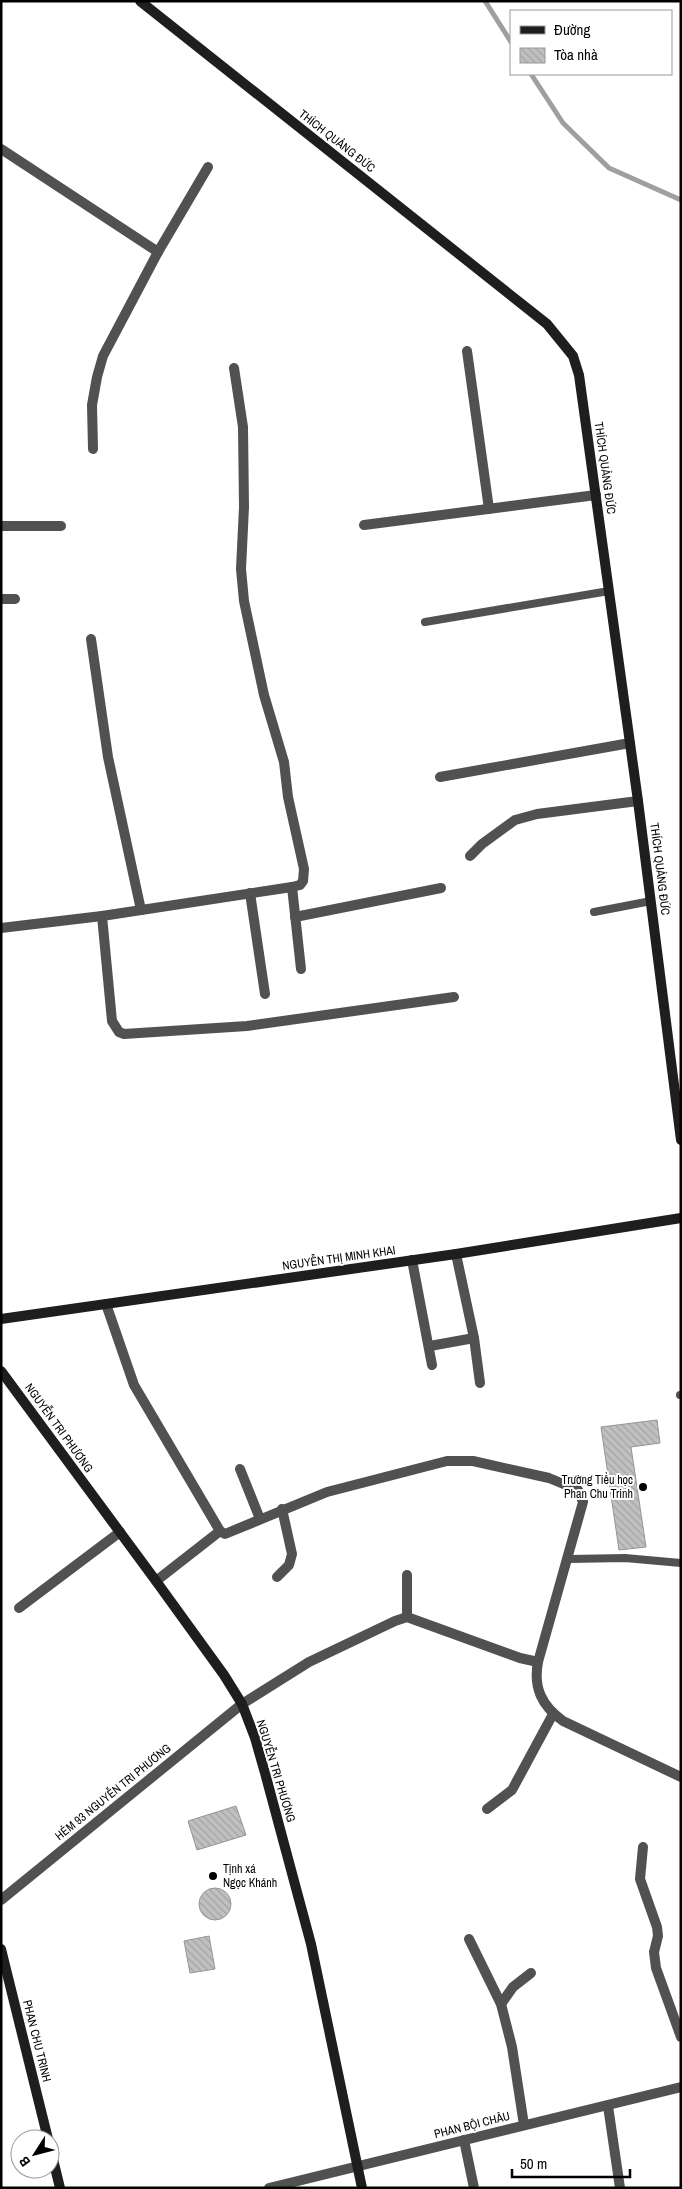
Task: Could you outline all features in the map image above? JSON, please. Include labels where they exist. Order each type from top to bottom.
[{"type":"street","name":"THÍCH QUẢNG ĐỨC","points":[[140,1],[547,324],[573,356],[580,375],[638,801],[681,1140]]},
{"type":"street","points":[[1,148],[158,252]]},
{"type":"street","points":[[93,449],[92,405],[103,356],[158,252],[208,167]]},
{"type":"street","points":[[467,351],[489,509]]},
{"type":"street","points":[[1,928],[102,916],[292,887],[303,882],[304,869],[288,796],[284,762],[264,694],[244,601],[240,569],[244,507],[243,427],[234,368]]},
{"type":"street","points":[[364,526],[596,495]]},
{"type":"street","points":[[1,526],[61,526]]},
{"type":"street","points":[[1,599],[15,599]]},
{"type":"street","points":[[90,639],[108,757],[141,910]]},
{"type":"street","points":[[440,777],[630,743]]},
{"type":"street","points":[[470,856],[482,844],[516,820],[537,814],[638,801]]},
{"type":"street","points":[[292,887],[301,969]]},
{"type":"street","points":[[295,917],[441,888]]},
{"type":"street","points":[[250,893],[265,994]]},
{"type":"street","points":[[102,916],[112,1021],[119,1032],[124,1034],[247,1026],[454,997]]},
{"type":"street","name":"NGUYỄN THỊ MINH KHAI","points":[[1,1319],[456,1254],[681,1218]]},
{"type":"street","points":[[456,1254],[474,1338],[480,1383]]},
{"type":"street","points":[[412,1260],[430,1346],[432,1365]]},
{"type":"street","points":[[106,1304],[134,1385],[220,1531],[225,1534],[327,1492],[447,1461],[473,1461],[549,1478],[578,1490],[583,1502],[569,1559],[538,1662],[536,1674],[539,1694],[553,1714],[563,1722],[617,1749],[681,1777]]},
{"type":"street","points":[[430,1346],[474,1338]]},
{"type":"street","name":"NGUYỄN TRI PHƯƠNG","points":[[1,1371],[156,1581],[224,1675],[242,1704],[266,1773],[311,1944],[359,2166],[362,2188]]},
{"type":"street","points":[[240,1469],[260,1519]]},
{"type":"street","points":[[277,1576],[289,1565],[292,1554],[282,1509]]},
{"type":"street","points":[[156,1581],[220,1531]]},
{"type":"street","points":[[19,1608],[120,1532]]},
{"type":"street","points":[[407,1575],[407,1617],[520,1658],[538,1662]]},
{"type":"street","name":"HẺM 93 NGUYỄN TRI PHƯƠNG","points":[[1,1900],[242,1704],[309,1662],[395,1620],[407,1617]]},
{"type":"street","points":[[487,1809],[512,1790],[553,1714]]},
{"type":"street","points":[[644,1847],[640,1879],[657,1927],[658,1936],[654,1952],[656,1968],[681,2037]]},
{"type":"street","points":[[469,1939],[501,2004],[512,2047],[524,2125]]},
{"type":"street","name":"PHAN CHU TRINH","points":[[1,1949],[46,2129]]},
{"type":"street","points":[[501,2004],[513,1987],[531,1973]]},
{"type":"street","name":"PHAN BỘI CHÂU","points":[[269,2188],[681,2087]]},
{"type":"street","points":[[608,2106],[620,2188]]},
{"type":"street","points":[[464,2140],[474,2188]]},
{"type":"lane","points":[[425,622],[609,591]]},
{"type":"lane","points":[[594,912],[651,901]]},
{"type":"lane","points":[[569,1559],[625,1558],[681,1563]]},
{"type":"building","points":[[657,1420],[660,1443],[631,1447],[646,1547],[619,1550],[601,1427]]},
{"type":"building","points":[[236,1806],[246,1835],[197,1850],[188,1821]]},
{"type":"building","points":[[215,1888],[226,1893],[231,1904],[226,1915],[215,1920],[204,1915],[199,1904],[204,1893]]},
{"type":"building","points":[[209,1936],[215,1969],[190,1973],[184,1941]]},
{"type":"waterway","points":[[485,1],[510,40]]},
{"type":"waterway","points":[[532,75],[563,123],[609,168],[681,200]]},
{"type":"place","name":"Trường Tiểu học Phan Chu Trinh","points":[[643,1487]]},
{"type":"place","name":"Tịnh xá Ngọc Khánh","points":[[213,1876]]}]
